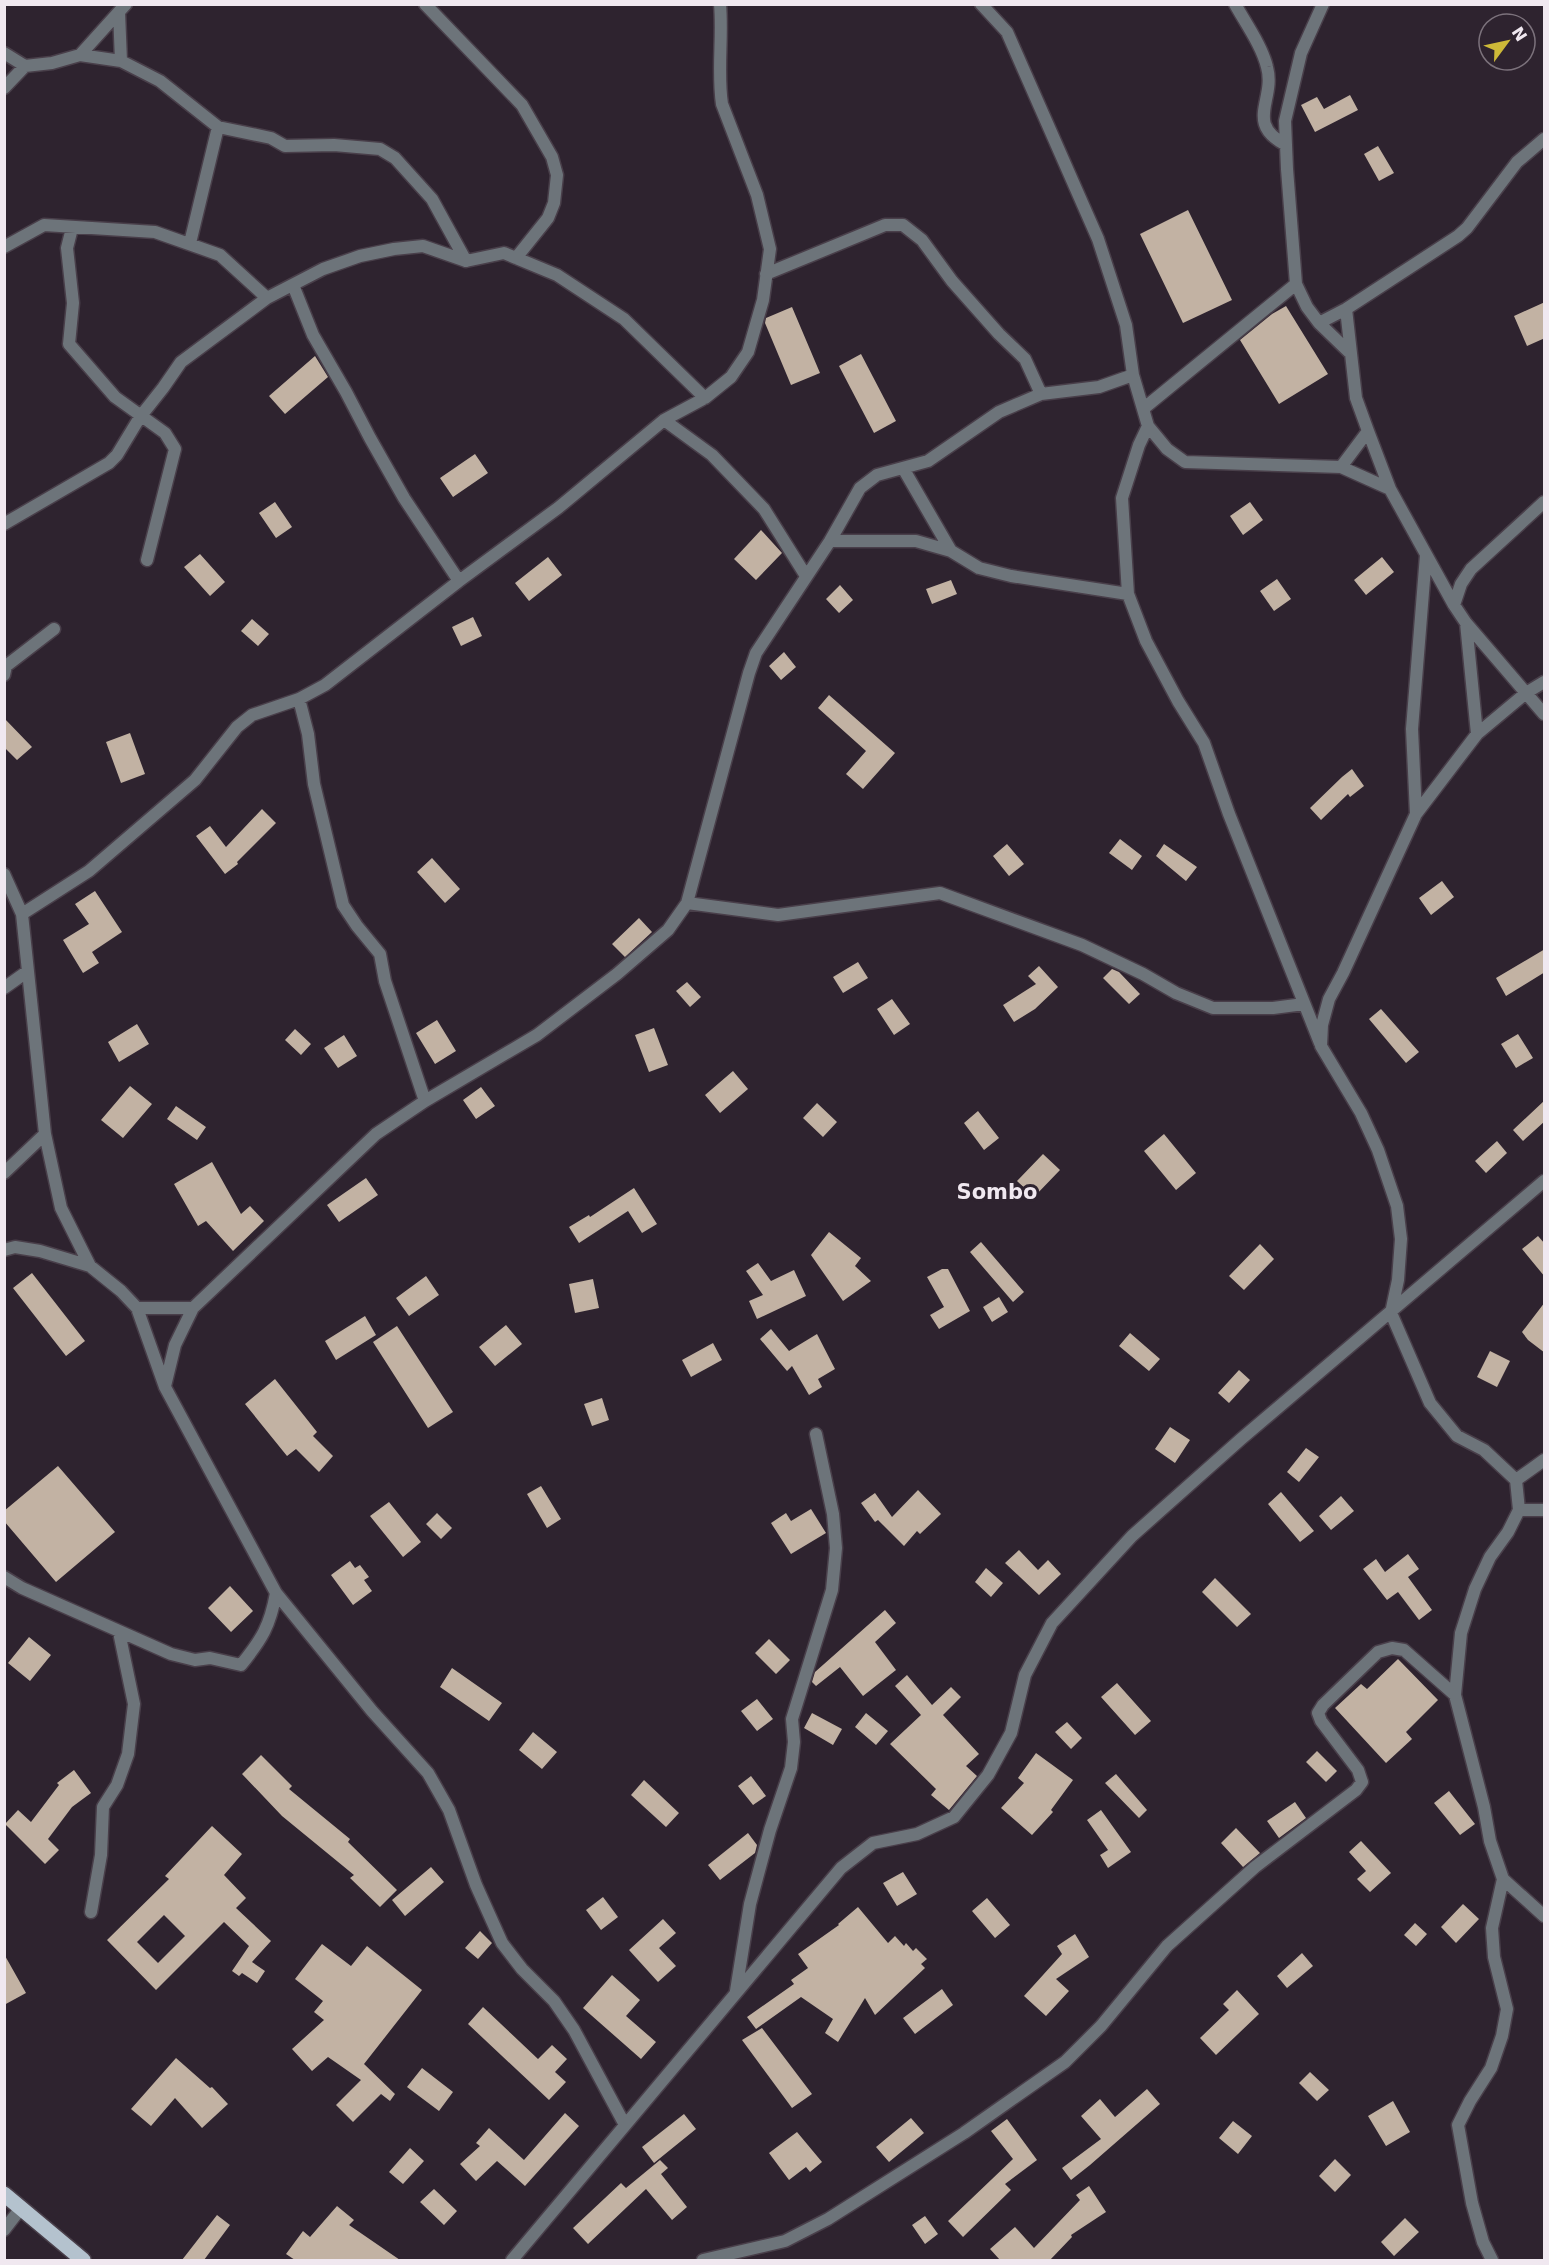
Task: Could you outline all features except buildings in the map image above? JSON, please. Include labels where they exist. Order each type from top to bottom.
[{"type":"main road","points":[[4,2194],[83,2260]]},
{"type":"street","points":[[425,4],[522,105],[552,157],[557,175],[554,203],[548,218],[516,258]]},
{"type":"street","points":[[22,914],[89,871],[195,780],[237,727],[252,715],[299,699],[325,686],[459,581],[558,508],[664,420],[705,398],[731,377],[748,352],[763,300],[770,249],[758,195],[722,104],[720,4]]},
{"type":"street","points":[[981,4],[1007,33],[1098,239],[1126,325],[1133,375],[1148,426],[1167,449],[1185,462],[1341,467],[1390,489]]},
{"type":"street","points":[[1236,4],[1267,64],[1270,77],[1263,115],[1265,126],[1273,138],[1286,145]]},
{"type":"street","points":[[1323,4],[1301,53],[1285,122],[1296,284],[1307,307],[1319,323],[1349,352]]},
{"type":"street","points":[[80,55],[122,8]]},
{"type":"street","points":[[121,61],[122,8]]},
{"type":"street","points":[[4,53],[25,66],[52,63],[80,55],[121,61],[160,81],[218,127],[271,138],[285,146],[334,145],[380,149],[395,158],[432,199],[466,261]]},
{"type":"street","points":[[4,88],[25,66]]},
{"type":"street","points":[[190,243],[218,127]]},
{"type":"street","points":[[1319,323],[1346,309],[1458,236],[1467,228],[1516,162],[1545,139]]},
{"type":"street","points":[[4,247],[44,225],[155,232],[220,255],[267,298]]},
{"type":"street","points":[[766,274],[885,225],[903,225],[922,240],[952,281],[1024,359],[1041,394]]},
{"type":"street","points":[[72,228],[67,248],[73,303],[69,344],[115,397],[165,433],[175,449],[147,560]]},
{"type":"street","points":[[4,524],[109,463],[117,455],[140,417],[164,388],[181,362],[267,298],[323,269],[360,256],[394,249],[423,246],[466,261],[504,253],[557,275],[624,320],[705,398]]},
{"type":"street","points":[[1143,409],[1296,284]]},
{"type":"street","points":[[293,285],[313,335],[370,438],[404,498],[459,581]]},
{"type":"street","points":[[1346,309],[1349,352],[1356,398],[1390,489],[1466,623],[1545,714]]},
{"type":"street","points":[[165,1387],[175,1345],[193,1308],[376,1134],[425,1101],[537,1035],[617,974],[668,930],[687,903],[756,653],[830,541],[860,488],[877,475],[928,461],[999,412],[1041,394],[1099,387],[1133,375]]},
{"type":"street","points":[[664,420],[712,455],[764,509],[806,576]]},
{"type":"street","points":[[1148,426],[1139,445],[1122,498],[1128,594],[1146,641],[1178,702],[1204,743],[1229,814],[1321,1046],[1361,1113],[1378,1150],[1397,1206],[1401,1239],[1398,1280],[1391,1313],[1430,1403],[1456,1436],[1484,1450],[1516,1480],[1519,1510],[1508,1532],[1490,1557],[1475,1588],[1461,1633],[1455,1695],[1484,1807],[1490,1841],[1503,1879],[1545,1916]]},
{"type":"street","points":[[1341,467],[1368,430]]},
{"type":"street","points":[[903,468],[951,550]]},
{"type":"street","points":[[1454,605],[1461,584],[1471,569],[1545,502]]},
{"type":"street","points":[[830,541],[916,540],[951,550],[979,568],[1011,576],[1128,594]]},
{"type":"street","points":[[1416,814],[1412,729],[1426,554]]},
{"type":"street","points":[[1466,623],[1477,734]]},
{"type":"street","points":[[4,675],[6,666],[54,629]]},
{"type":"street","points":[[1321,1046],[1322,1025],[1329,999],[1416,814],[1477,734],[1526,693],[1545,682]]},
{"type":"street","points":[[299,699],[308,734],[314,784],[343,904],[357,926],[380,954],[385,981],[425,1101]]},
{"type":"street","points":[[4,874],[22,914],[45,1134],[61,1208],[90,1266]]},
{"type":"street","points":[[687,903],[778,915],[940,893],[1082,945],[1143,974],[1176,993],[1213,1008],[1273,1008],[1304,1004]]},
{"type":"street","points":[[4,988],[28,971]]},
{"type":"street","points":[[4,1173],[45,1134]]},
{"type":"street","points":[[512,2260],[841,1868],[873,1843],[917,1834],[954,1817],[988,1774],[1011,1733],[1025,1675],[1052,1623],[1132,1536],[1241,1439],[1545,1181]]},
{"type":"street","points":[[4,1250],[15,1247],[40,1251],[90,1266],[121,1291],[136,1308],[165,1387],[276,1593],[372,1711],[428,1773],[449,1810],[476,1885],[502,1943],[522,1969],[554,2001],[574,2030],[625,2125]]},
{"type":"street","points":[[136,1308],[193,1308]]},
{"type":"street","points":[[736,1993],[750,1904],[790,1767],[794,1742],[792,1719],[832,1590],[836,1548],[834,1526],[816,1434]]},
{"type":"street","points":[[1516,1480],[1545,1460]]},
{"type":"street","points":[[1519,1510],[1545,1510]]},
{"type":"street","points":[[4,1577],[22,1588],[171,1654],[195,1660],[210,1658],[241,1665],[259,1643],[271,1618],[276,1593]]},
{"type":"street","points":[[91,1912],[101,1855],[103,1807],[117,1785],[128,1754],[134,1704],[119,1632]]},
{"type":"street","points":[[704,2260],[785,2241],[828,2219],[964,2133],[1065,2062],[1101,2026],[1167,1946],[1255,1867],[1356,1790],[1362,1782],[1358,1770],[1321,1721],[1318,1713],[1323,1705],[1378,1652],[1392,1648],[1404,1650],[1455,1695]]},
{"type":"street","points":[[1492,2260],[1483,2242],[1472,2203],[1458,2125],[1491,2068],[1502,2036],[1507,2009],[1494,1956],[1492,1928],[1503,1879]]},
{"type":"street","points":[[4,2230],[21,2208]]},
{"type":"district","name":"Sombo","points":[[997,1192]]}]
